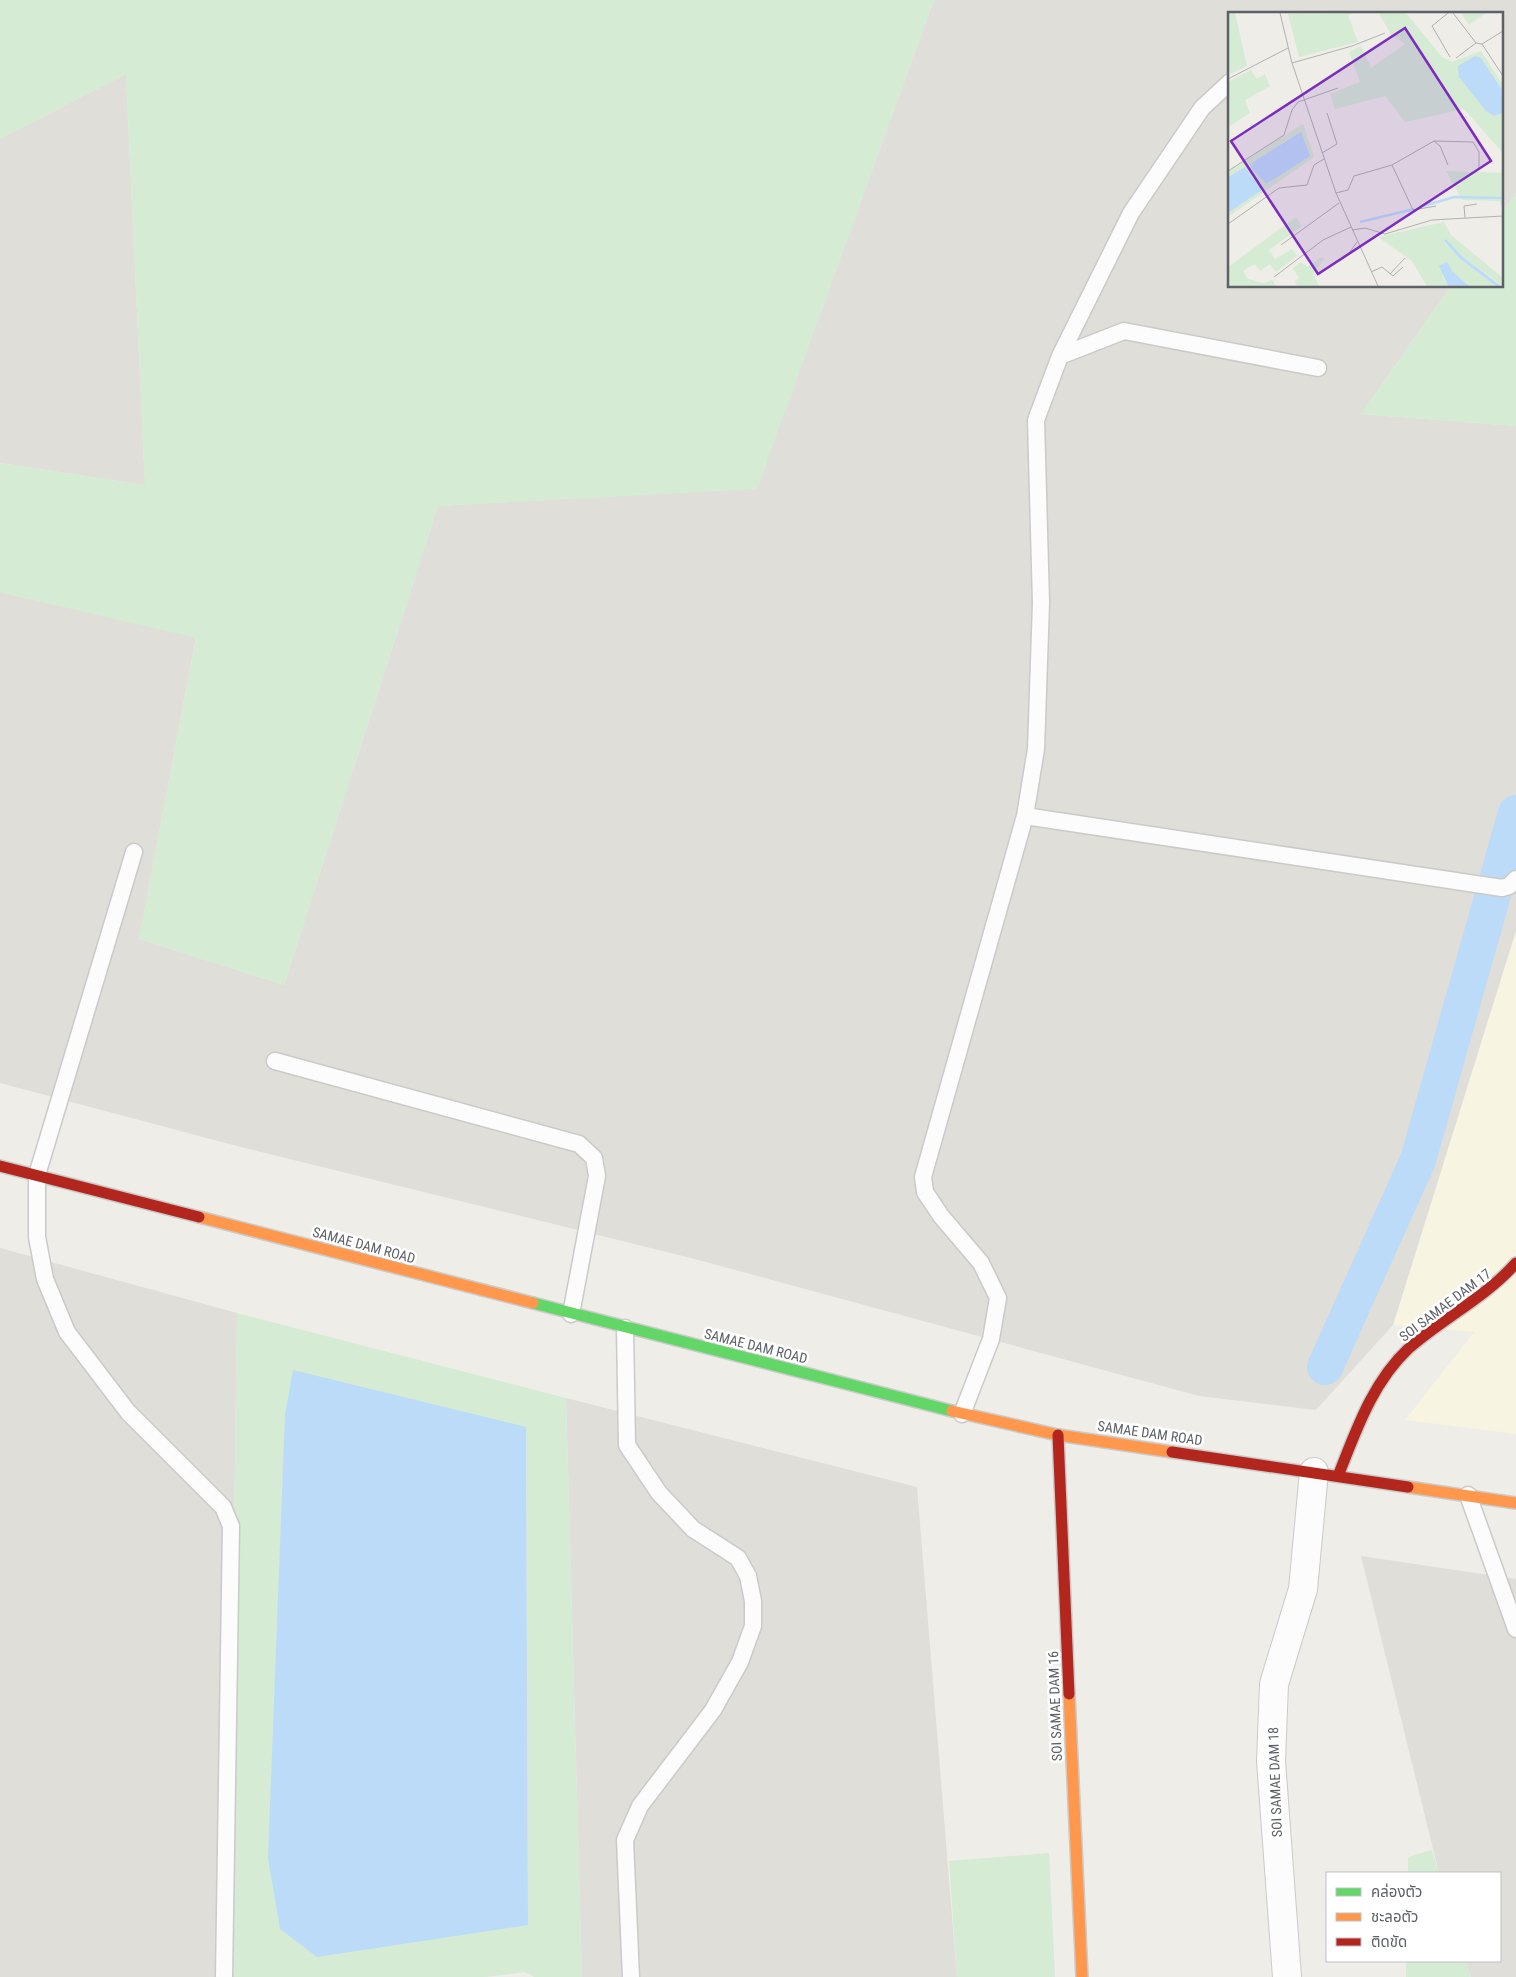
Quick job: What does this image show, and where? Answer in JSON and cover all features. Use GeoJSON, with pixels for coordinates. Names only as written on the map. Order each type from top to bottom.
{"type":"FeatureCollection","features":[{"type":"Feature","properties":{"kind":"street","name":"SAMAE DAM ROAD"},"geometry":{"type":"LineString","coordinates":[[0,1166],[962,1414],[1058,1435],[1516,1502]]}},
{"type":"Feature","properties":{"kind":"street","name":"SOI SAMAE DAM 17"},"geometry":{"type":"LineString","coordinates":[[1326,1474],[1395,1363],[1426,1335],[1479,1300],[1504,1279],[1516,1263]]}},
{"type":"Feature","properties":{"kind":"street","name":"SOI SAMAE DAM 16"},"geometry":{"type":"LineString","coordinates":[[1058,1435],[1082,1977]]}},
{"type":"Feature","properties":{"kind":"street","name":"SOI SAMAE DAM 18"},"geometry":{"type":"LineString","coordinates":[[1287,1977],[1271,1761],[1274,1684],[1303,1589],[1326,1474]]}},
{"type":"Feature","properties":{"kind":"lane"},"geometry":{"type":"LineString","coordinates":[[962,1414],[991,1339],[998,1298],[981,1263],[940,1216],[925,1192],[923,1177],[1025,816],[1036,749],[1040,613],[1036,420],[1060,356],[1130,213],[1202,108],[1228,84]]}},
{"type":"Feature","properties":{"kind":"lane"},"geometry":{"type":"LineString","coordinates":[[1060,356],[1124,331],[1318,368]]}},
{"type":"Feature","properties":{"kind":"lane"},"geometry":{"type":"LineString","coordinates":[[1025,816],[1502,888],[1509,886],[1516,879]]}},
{"type":"Feature","properties":{"kind":"lane"},"geometry":{"type":"LineString","coordinates":[[134,852],[37,1175],[37,1237],[45,1278],[67,1332],[128,1412],[223,1507],[231,1526],[224,1977]]}},
{"type":"Feature","properties":{"kind":"lane"},"geometry":{"type":"LineString","coordinates":[[276,1061],[579,1144],[594,1158],[596,1176],[571,1314]]}},
{"type":"Feature","properties":{"kind":"lane"},"geometry":{"type":"LineString","coordinates":[[625,1328],[627,1444],[659,1493],[693,1529],[738,1558],[748,1576],[753,1601],[753,1626],[740,1662],[717,1702],[640,1806],[625,1840],[631,1977]]}},
{"type":"Feature","properties":{"kind":"lane"},"geometry":{"type":"LineString","coordinates":[[1468,1495],[1516,1630]]}},
{"type":"Feature","properties":{"kind":"shaded area"},"geometry":{"type":"Polygon","coordinates":[[[934,0],[1516,0],[1516,193],[1504,209],[1504,12],[1228,12],[1228,288],[1450,288],[1361,414],[1516,426],[1516,931],[1393,1325],[1316,1410],[1199,1396],[691,1258],[233,1145],[0,1083],[0,592],[196,637],[139,939],[284,985],[438,506],[757,488],[934,0]]]}},
{"type":"Feature","properties":{"kind":"shaded area"},"geometry":{"type":"Polygon","coordinates":[[[126,74],[145,485],[0,463],[0,139],[126,74]]]}},
{"type":"Feature","properties":{"kind":"shaded area"},"geometry":{"type":"Polygon","coordinates":[[[1516,929],[1516,1434],[1405,1420],[1474,1332],[1393,1325],[1516,929]]]}},
{"type":"Feature","properties":{"kind":"shaded area"},"geometry":{"type":"Polygon","coordinates":[[[0,1248],[237,1313],[228,1977],[0,1977],[0,1248]]]}},
{"type":"Feature","properties":{"kind":"shaded area"},"geometry":{"type":"Polygon","coordinates":[[[566,1398],[917,1487],[957,1977],[582,1977],[566,1398]]]}},
{"type":"Feature","properties":{"kind":"shaded area"},"geometry":{"type":"Polygon","coordinates":[[[1361,1556],[1516,1579],[1516,1977],[1471,1977],[1466,1962],[1501,1962],[1501,1872],[1439,1872],[1361,1556]]]}},
{"type":"Feature","properties":{"kind":"green space"},"geometry":{"type":"Polygon","coordinates":[[[0,0],[934,0],[757,489],[438,506],[284,985],[139,939],[196,638],[0,592],[0,463],[145,485],[126,74],[0,139],[0,0]]]}},
{"type":"Feature","properties":{"kind":"green space"},"geometry":{"type":"Polygon","coordinates":[[[1516,193],[1516,426],[1361,414],[1450,288],[1504,288],[1504,209],[1516,193]]]}},
{"type":"Feature","properties":{"kind":"green space"},"geometry":{"type":"Polygon","coordinates":[[[237,1313],[566,1398],[582,1977],[534,1977],[525,1972],[486,1977],[228,1977],[237,1313]],[[293,1371],[528,1925],[526,1428],[293,1371]]]}},
{"type":"Feature","properties":{"kind":"green space"},"geometry":{"type":"Polygon","coordinates":[[[1432,1850],[1439,1872],[1408,1872],[1408,1857],[1432,1850]]]}},
{"type":"Feature","properties":{"kind":"green space"},"geometry":{"type":"Polygon","coordinates":[[[1049,1853],[1055,1977],[957,1977],[949,1861],[1049,1853]]]}},
{"type":"Feature","properties":{"kind":"green space"},"geometry":{"type":"Polygon","coordinates":[[[1406,1962],[1466,1962],[1471,1977],[1406,1977],[1406,1962]]]}},
{"type":"Feature","properties":{"kind":"water"},"geometry":{"type":"Polygon","coordinates":[[[293,1370],[526,1427],[528,1925],[317,1957],[280,1929],[268,1858],[285,1415],[293,1370]]]}},
{"type":"Feature","properties":{"kind":"waterway"},"geometry":{"type":"LineString","coordinates":[[1325,1367],[1418,1160],[1516,813]]}},
{"type":"Feature","properties":{"kind":"traffic: fast"},"geometry":{"type":"LineString","coordinates":[[533,1303],[952,1411]]}},
{"type":"Feature","properties":{"kind":"traffic: slow"},"geometry":{"type":"LineString","coordinates":[[199,1217],[533,1303]]}},
{"type":"Feature","properties":{"kind":"traffic: slow"},"geometry":{"type":"LineString","coordinates":[[952,1411],[1058,1435],[1172,1452]]}},
{"type":"Feature","properties":{"kind":"traffic: slow"},"geometry":{"type":"LineString","coordinates":[[1408,1487],[1516,1503]]}},
{"type":"Feature","properties":{"kind":"traffic: slow"},"geometry":{"type":"LineString","coordinates":[[1069,1694],[1082,1977]]}},
{"type":"Feature","properties":{"kind":"traffic: jam"},"geometry":{"type":"LineString","coordinates":[[0,1166],[199,1217]]}},
{"type":"Feature","properties":{"kind":"traffic: jam"},"geometry":{"type":"LineString","coordinates":[[1338,1476],[1366,1408],[1395,1362],[1421,1338],[1491,1287],[1516,1263]]}},
{"type":"Feature","properties":{"kind":"traffic: jam"},"geometry":{"type":"LineString","coordinates":[[1058,1435],[1069,1694]]}},
{"type":"Feature","properties":{"kind":"traffic: jam"},"geometry":{"type":"LineString","coordinates":[[1172,1452],[1408,1487]]}}]}
